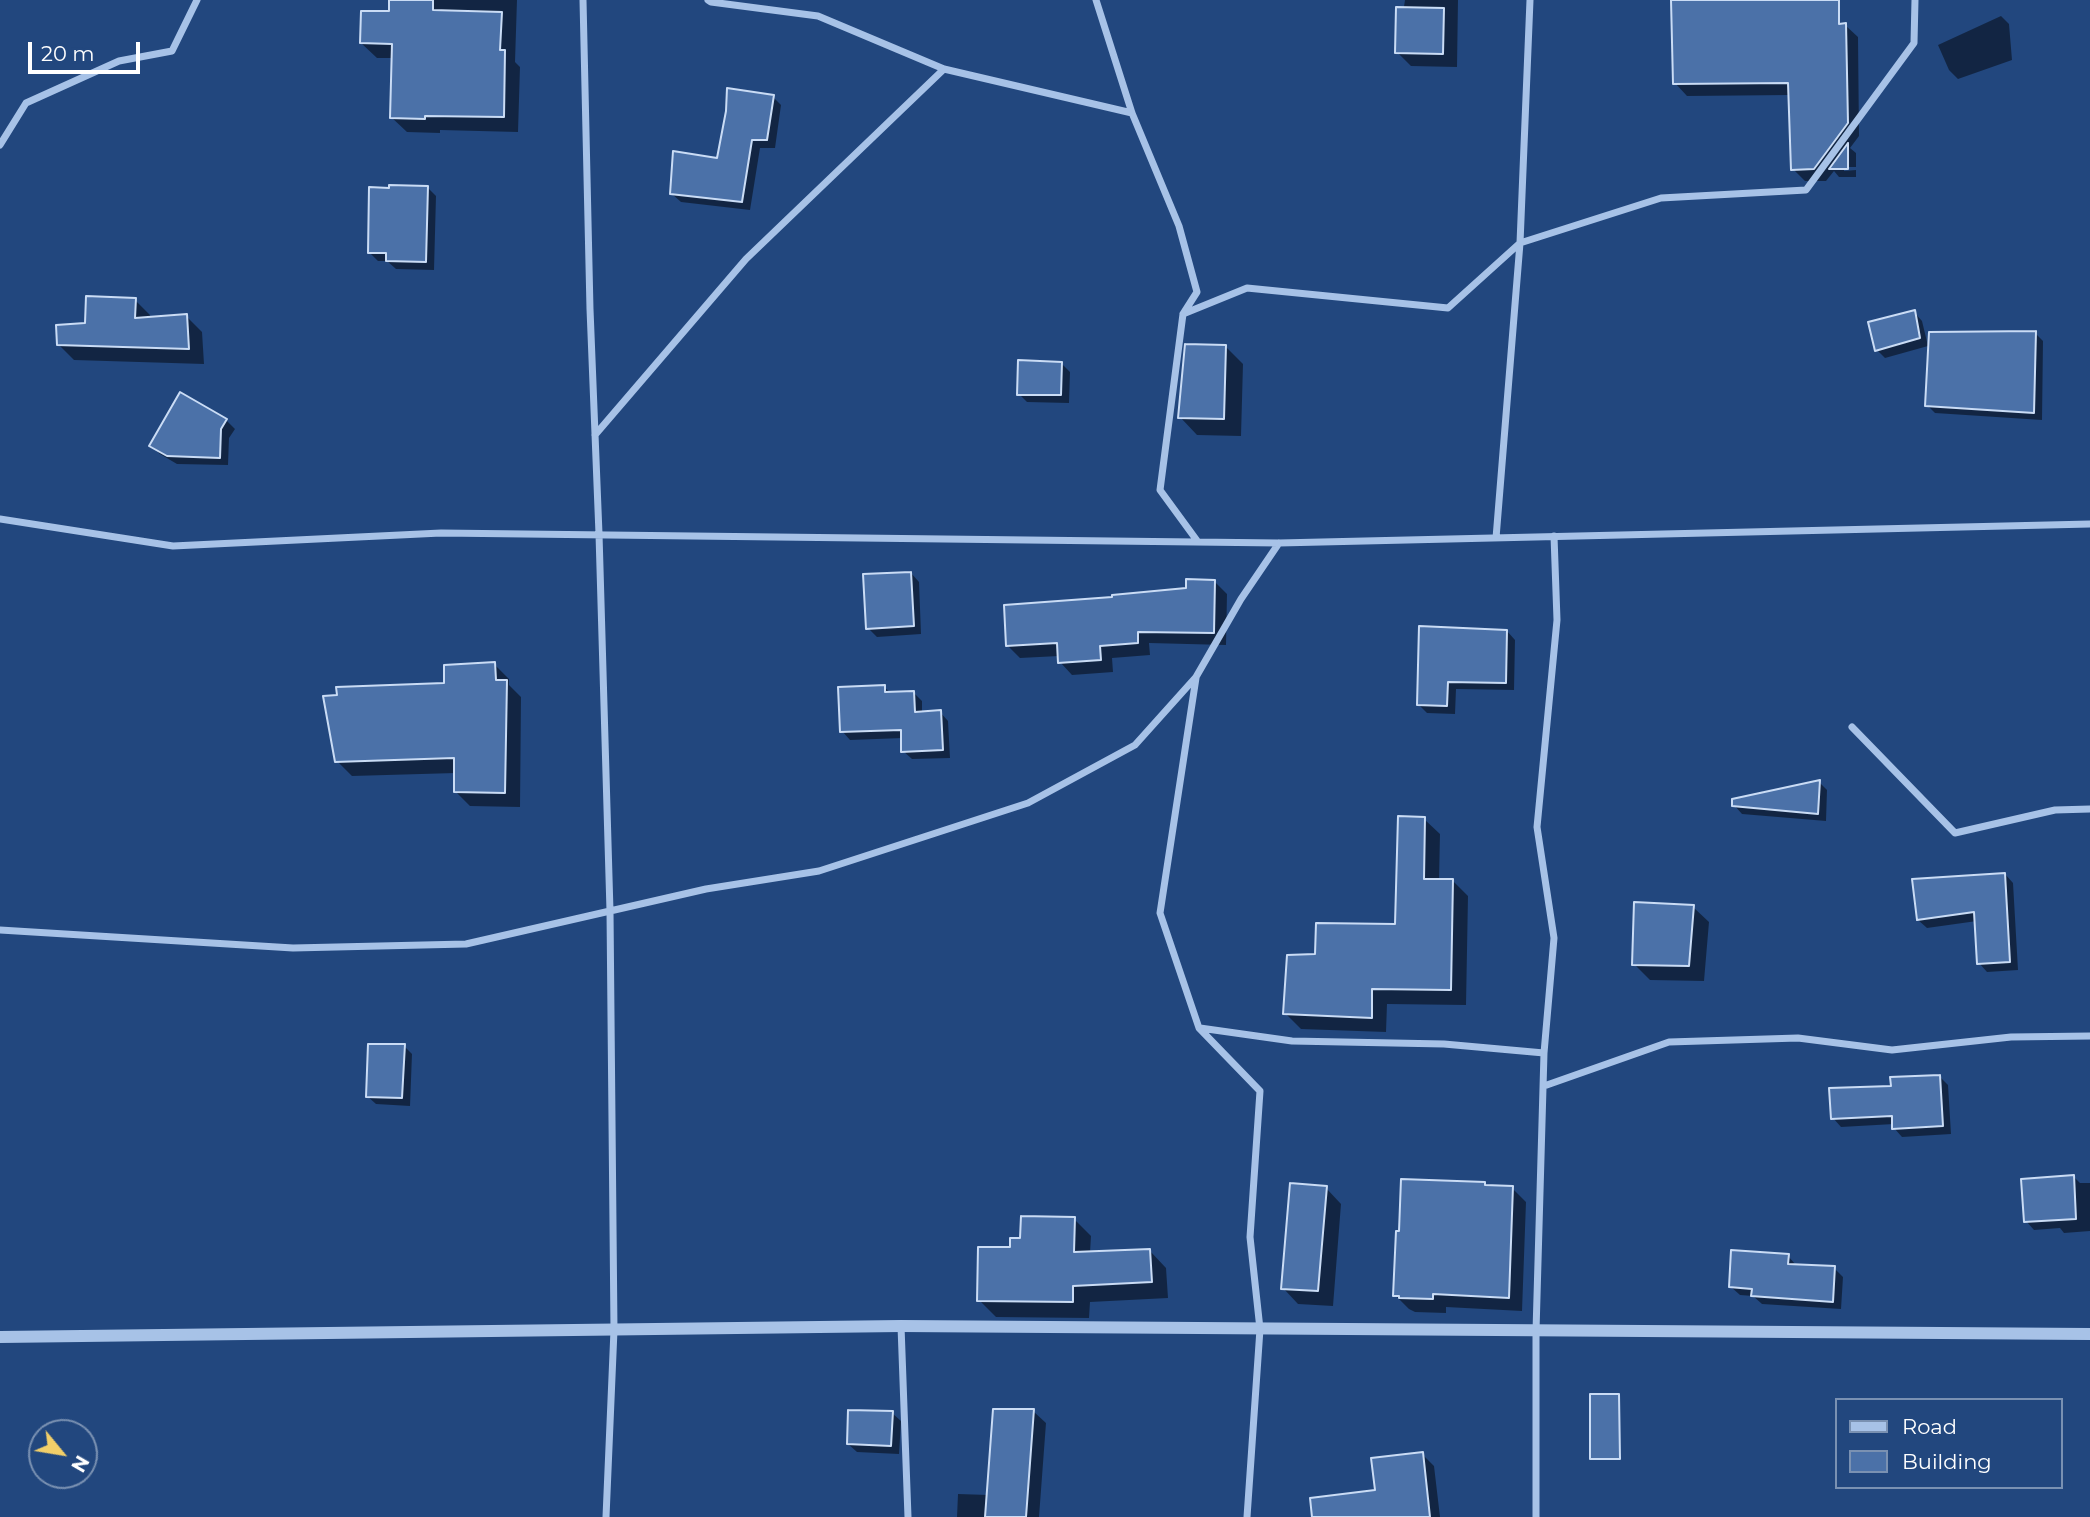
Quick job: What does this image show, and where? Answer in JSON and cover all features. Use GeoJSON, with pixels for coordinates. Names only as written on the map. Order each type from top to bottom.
{"type":"FeatureCollection","features":[{"type":"Feature","properties":{"kind":"street"},"geometry":{"type":"LineString","coordinates":[[0,145],[26,103],[119,61],[172,51],[197,0]]}},
{"type":"Feature","properties":{"kind":"street"},"geometry":{"type":"LineString","coordinates":[[583,0],[610,911],[614,1330],[606,1517]]}},
{"type":"Feature","properties":{"kind":"street"},"geometry":{"type":"LineString","coordinates":[[708,0],[818,16],[944,69],[1132,113]]}},
{"type":"Feature","properties":{"kind":"street"},"geometry":{"type":"LineString","coordinates":[[1096,0],[1132,113],[1178,226],[1196,292],[1183,314],[1160,491],[1198,542]]}},
{"type":"Feature","properties":{"kind":"street"},"geometry":{"type":"LineString","coordinates":[[1496,538],[1520,243],[1530,0]]}},
{"type":"Feature","properties":{"kind":"street"},"geometry":{"type":"LineString","coordinates":[[1183,314],[1247,288],[1448,308],[1520,243],[1661,198],[1806,190],[1914,43],[1915,0]]}},
{"type":"Feature","properties":{"kind":"street"},"geometry":{"type":"LineString","coordinates":[[595,435],[746,259],[944,69]]}},
{"type":"Feature","properties":{"kind":"street"},"geometry":{"type":"LineString","coordinates":[[0,519],[173,546],[441,533],[1279,543],[2090,524]]}},
{"type":"Feature","properties":{"kind":"street"},"geometry":{"type":"LineString","coordinates":[[1536,1517],[1536,1331],[1544,1053],[1554,938],[1537,827],[1557,620],[1554,536]]}},
{"type":"Feature","properties":{"kind":"street"},"geometry":{"type":"LineString","coordinates":[[0,930],[293,948],[466,944],[706,889],[819,871],[1028,803],[1135,746],[1196,677],[1241,599],[1279,543]]}},
{"type":"Feature","properties":{"kind":"street"},"geometry":{"type":"LineString","coordinates":[[1196,677],[1160,914],[1199,1028],[1260,1091],[1250,1237],[1260,1329],[1247,1517]]}},
{"type":"Feature","properties":{"kind":"street"},"geometry":{"type":"LineString","coordinates":[[1852,727],[1955,833],[2055,810],[2090,809]]}},
{"type":"Feature","properties":{"kind":"street"},"geometry":{"type":"LineString","coordinates":[[1199,1028],[1292,1041],[1444,1044],[1544,1053]]}},
{"type":"Feature","properties":{"kind":"street"},"geometry":{"type":"LineString","coordinates":[[1544,1086],[1669,1042],[1798,1038],[1892,1050],[2011,1037],[2090,1035]]}},
{"type":"Feature","properties":{"kind":"street"},"geometry":{"type":"LineString","coordinates":[[901,1326],[908,1517]]}},
{"type":"Feature","properties":{"kind":"street"},"geometry":{"type":"LineString","coordinates":[[0,1337],[901,1326],[2090,1334]]}},
{"type":"Feature","properties":{"kind":"building"},"geometry":{"type":"Polygon","coordinates":[[[389,0],[433,0],[433,10],[502,12],[500,50],[505,50],[504,117],[390,118],[392,44],[360,43],[361,11],[389,11],[389,0]]]}},
{"type":"Feature","properties":{"kind":"building"},"geometry":{"type":"Polygon","coordinates":[[[1671,0],[1839,0],[1839,24],[1846,23],[1848,123],[1814,169],[1791,170],[1788,83],[1673,84],[1671,0]]]}},
{"type":"Feature","properties":{"kind":"building"},"geometry":{"type":"Polygon","coordinates":[[[1396,7],[1444,8],[1443,54],[1395,53],[1396,7]]]}},
{"type":"Feature","properties":{"kind":"building"},"geometry":{"type":"Polygon","coordinates":[[[727,88],[774,95],[767,140],[752,140],[742,202],[670,194],[673,151],[717,158],[726,111],[727,88]]]}},
{"type":"Feature","properties":{"kind":"building"},"geometry":{"type":"Polygon","coordinates":[[[1848,143],[1848,169],[1829,169],[1848,143]]]}},
{"type":"Feature","properties":{"kind":"building"},"geometry":{"type":"Polygon","coordinates":[[[389,185],[428,186],[426,262],[386,261],[386,253],[368,253],[369,187],[389,188],[389,185]]]}},
{"type":"Feature","properties":{"kind":"building"},"geometry":{"type":"Polygon","coordinates":[[[86,296],[136,298],[135,318],[187,314],[189,349],[57,345],[56,325],[85,323],[86,296]]]}},
{"type":"Feature","properties":{"kind":"building"},"geometry":{"type":"Polygon","coordinates":[[[1915,310],[1920,338],[1875,351],[1868,322],[1915,310]]]}},
{"type":"Feature","properties":{"kind":"building"},"geometry":{"type":"Polygon","coordinates":[[[2036,331],[2034,413],[1925,406],[1929,332],[2036,331]]]}},
{"type":"Feature","properties":{"kind":"building"},"geometry":{"type":"Polygon","coordinates":[[[1185,344],[1226,345],[1224,419],[1178,418],[1185,344]]]}},
{"type":"Feature","properties":{"kind":"building"},"geometry":{"type":"Polygon","coordinates":[[[1018,360],[1062,362],[1061,395],[1017,395],[1018,360]]]}},
{"type":"Feature","properties":{"kind":"building"},"geometry":{"type":"Polygon","coordinates":[[[180,392],[227,419],[221,429],[220,458],[167,456],[149,446],[180,392]]]}},
{"type":"Feature","properties":{"kind":"building"},"geometry":{"type":"Polygon","coordinates":[[[911,572],[914,626],[866,629],[863,574],[911,572]]]}},
{"type":"Feature","properties":{"kind":"building"},"geometry":{"type":"Polygon","coordinates":[[[1186,579],[1215,580],[1214,633],[1138,632],[1138,643],[1100,646],[1101,660],[1058,663],[1057,643],[1006,646],[1004,605],[1186,588],[1186,579]]]}},
{"type":"Feature","properties":{"kind":"building"},"geometry":{"type":"Polygon","coordinates":[[[1419,626],[1507,630],[1506,683],[1448,682],[1447,706],[1417,705],[1419,626]]]}},
{"type":"Feature","properties":{"kind":"building"},"geometry":{"type":"Polygon","coordinates":[[[495,662],[496,680],[507,680],[505,793],[454,792],[454,758],[335,762],[323,696],[337,695],[336,687],[444,683],[444,665],[495,662]]]}},
{"type":"Feature","properties":{"kind":"building"},"geometry":{"type":"Polygon","coordinates":[[[885,685],[885,692],[914,691],[915,712],[941,710],[943,750],[901,752],[901,730],[840,732],[838,687],[885,685]]]}},
{"type":"Feature","properties":{"kind":"building"},"geometry":{"type":"Polygon","coordinates":[[[1820,780],[1818,814],[1732,806],[1732,799],[1820,780]]]}},
{"type":"Feature","properties":{"kind":"building"},"geometry":{"type":"Polygon","coordinates":[[[1398,816],[1425,817],[1424,879],[1453,879],[1451,990],[1372,989],[1372,1018],[1283,1014],[1287,955],[1315,954],[1316,923],[1395,924],[1398,816]]]}},
{"type":"Feature","properties":{"kind":"building"},"geometry":{"type":"Polygon","coordinates":[[[2005,873],[2010,962],[1977,964],[1974,912],[1917,920],[1912,879],[2005,873]]]}},
{"type":"Feature","properties":{"kind":"building"},"geometry":{"type":"Polygon","coordinates":[[[1634,902],[1694,905],[1689,966],[1632,965],[1634,902]]]}},
{"type":"Feature","properties":{"kind":"building"},"geometry":{"type":"Polygon","coordinates":[[[368,1044],[405,1044],[402,1098],[366,1097],[368,1044]]]}},
{"type":"Feature","properties":{"kind":"building"},"geometry":{"type":"Polygon","coordinates":[[[1940,1075],[1943,1126],[1892,1129],[1892,1116],[1831,1119],[1829,1088],[1891,1086],[1890,1077],[1940,1075]]]}},
{"type":"Feature","properties":{"kind":"building"},"geometry":{"type":"Polygon","coordinates":[[[2074,1175],[2076,1219],[2024,1222],[2021,1179],[2074,1175]]]}},
{"type":"Feature","properties":{"kind":"building"},"geometry":{"type":"Polygon","coordinates":[[[1401,1179],[1485,1182],[1485,1185],[1513,1186],[1509,1298],[1433,1294],[1433,1299],[1393,1296],[1401,1179]]]}},
{"type":"Feature","properties":{"kind":"building"},"geometry":{"type":"Polygon","coordinates":[[[1290,1183],[1327,1186],[1318,1291],[1281,1289],[1290,1183]]]}},
{"type":"Feature","properties":{"kind":"building"},"geometry":{"type":"Polygon","coordinates":[[[1021,1216],[1075,1217],[1074,1252],[1150,1249],[1152,1282],[1073,1286],[1073,1302],[977,1301],[978,1247],[1010,1247],[1010,1238],[1020,1238],[1021,1216]]]}},
{"type":"Feature","properties":{"kind":"building"},"geometry":{"type":"Polygon","coordinates":[[[1731,1250],[1789,1254],[1788,1264],[1835,1266],[1833,1302],[1751,1296],[1752,1289],[1729,1287],[1731,1250]]]}},
{"type":"Feature","properties":{"kind":"building"},"geometry":{"type":"Polygon","coordinates":[[[1590,1394],[1619,1394],[1620,1459],[1590,1459],[1590,1394]]]}},
{"type":"Feature","properties":{"kind":"building"},"geometry":{"type":"Polygon","coordinates":[[[993,1409],[1034,1409],[1026,1517],[985,1517],[993,1409]]]}},
{"type":"Feature","properties":{"kind":"building"},"geometry":{"type":"Polygon","coordinates":[[[848,1410],[893,1411],[891,1446],[847,1444],[848,1410]]]}},
{"type":"Feature","properties":{"kind":"building"},"geometry":{"type":"Polygon","coordinates":[[[1423,1452],[1430,1517],[1312,1517],[1310,1498],[1375,1490],[1371,1458],[1423,1452]]]}}]}
